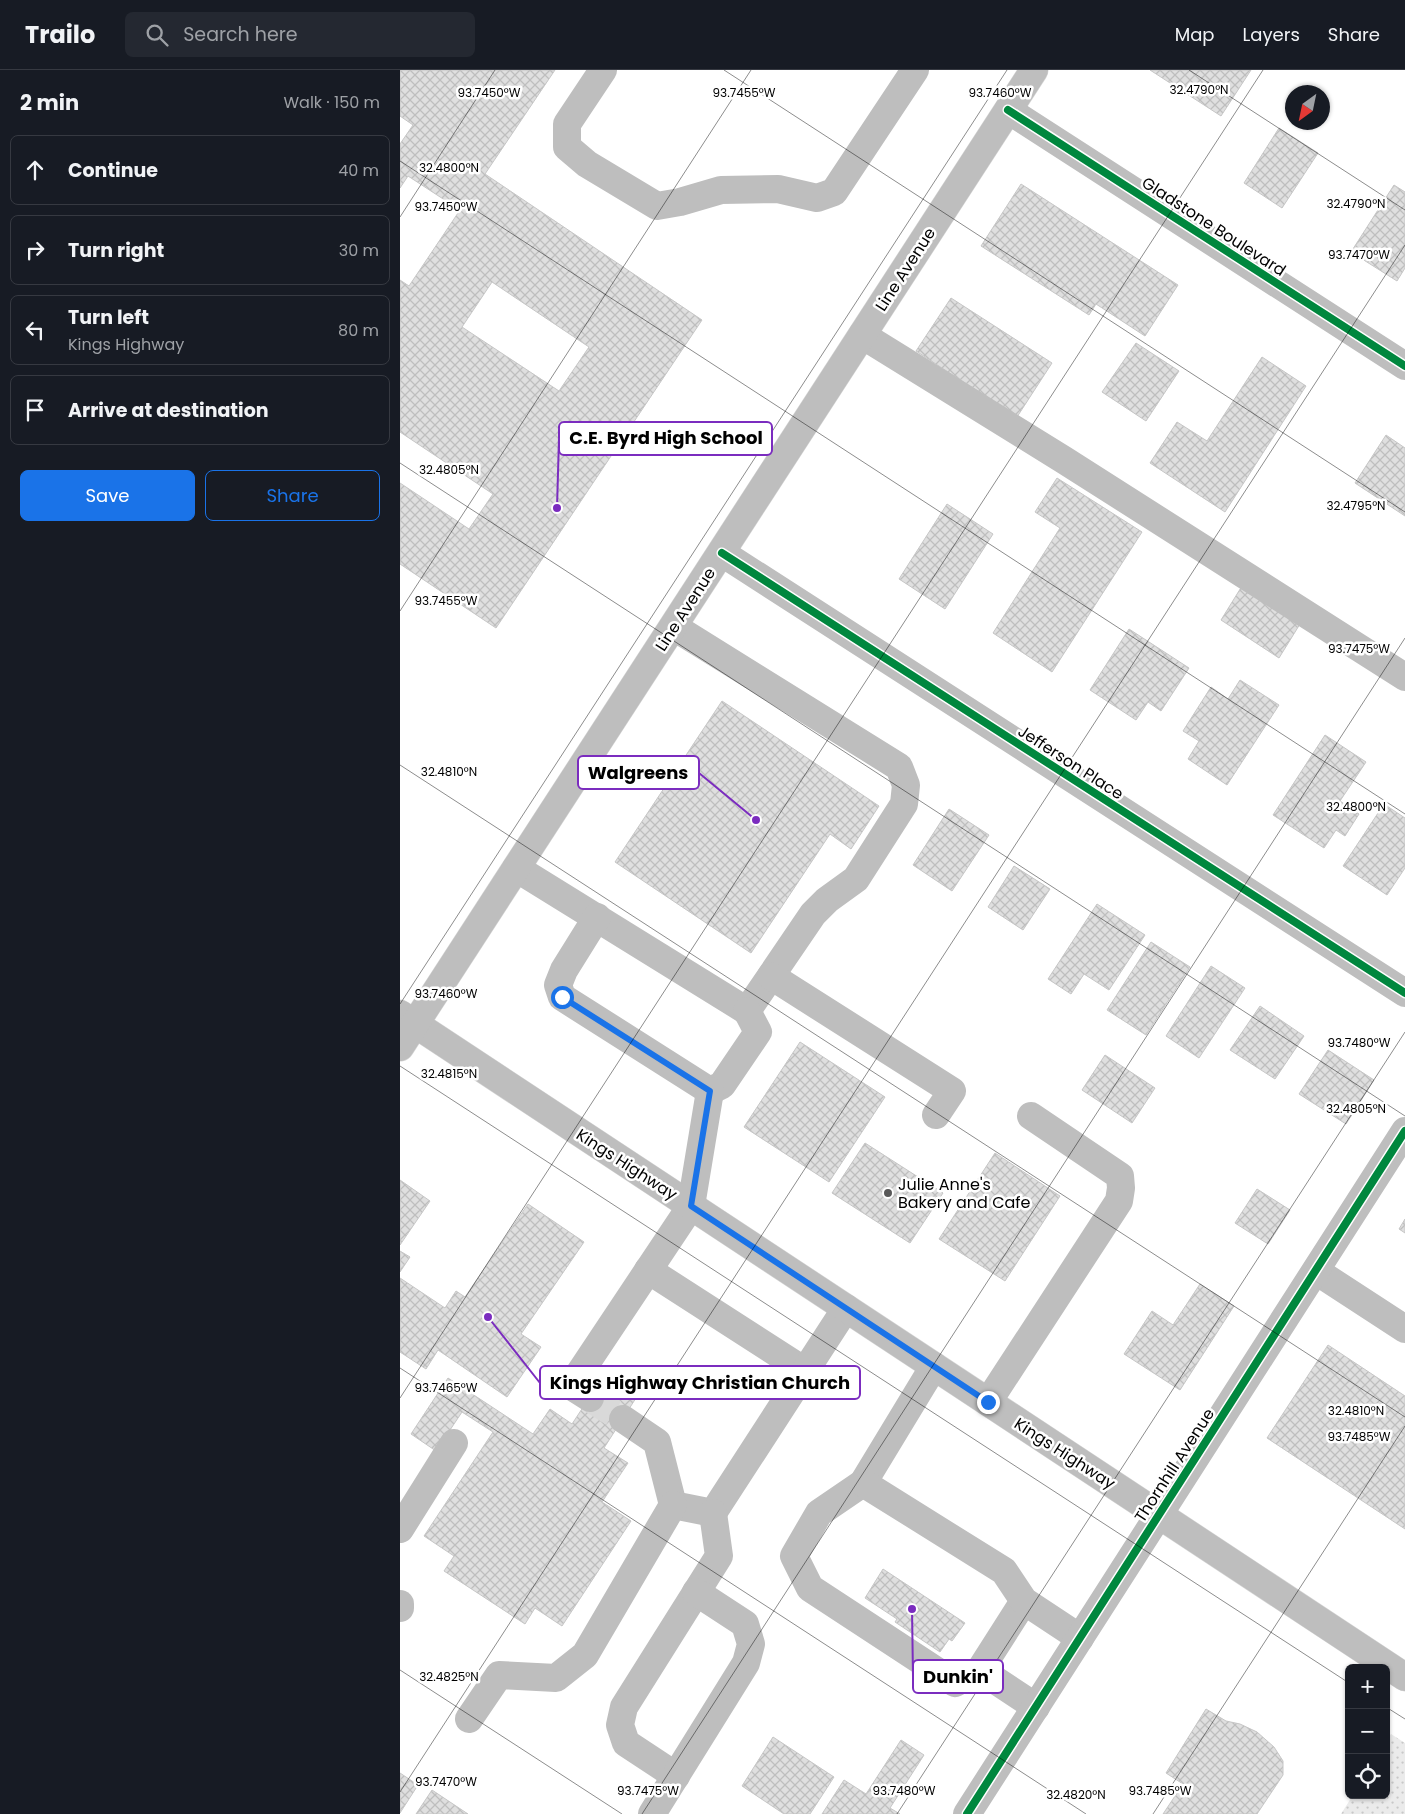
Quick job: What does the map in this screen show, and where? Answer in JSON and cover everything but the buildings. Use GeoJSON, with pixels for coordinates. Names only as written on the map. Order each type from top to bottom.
{"type":"FeatureCollection","features":[{"type":"Feature","properties":{"kind":"main road"},"geometry":{"type":"LineString","coordinates":[[603,70],[567,124],[567,147],[587,164],[657,206],[680,202],[721,190],[778,189],[817,198],[834,192],[916,70]]}},
{"type":"Feature","properties":{"kind":"main road","name":"Line Avenue"},"geometry":{"type":"LineString","coordinates":[[400,1047],[407,1019],[516,868],[1034,70]]}},
{"type":"Feature","properties":{"kind":"main road","name":"Gladstone Boulevard"},"geometry":{"type":"LineString","coordinates":[[1008,110],[1405,366]]}},
{"type":"Feature","properties":{"kind":"main road"},"geometry":{"type":"LineString","coordinates":[[862,335],[1073,466],[1405,677]]}},
{"type":"Feature","properties":{"kind":"main road","name":"Jefferson Place"},"geometry":{"type":"LineString","coordinates":[[722,553],[1405,994]]}},
{"type":"Feature","properties":{"kind":"main road"},"geometry":{"type":"LineString","coordinates":[[674,626],[898,767],[906,786],[904,804],[856,879],[827,900],[814,914],[747,1011]]}},
{"type":"Feature","properties":{"kind":"main road"},"geometry":{"type":"LineString","coordinates":[[516,868],[747,1011],[758,1032],[722,1085],[710,1091]]}},
{"type":"Feature","properties":{"kind":"main road"},"geometry":{"type":"LineString","coordinates":[[597,917],[564,970],[558,985],[562,997],[710,1091]]}},
{"type":"Feature","properties":{"kind":"main road"},"geometry":{"type":"LineString","coordinates":[[771,976],[952,1091],[936,1115]]}},
{"type":"Feature","properties":{"kind":"main road","name":"Kings Highway"},"geometry":{"type":"LineString","coordinates":[[407,1019],[1405,1677]]}},
{"type":"Feature","properties":{"kind":"main road"},"geometry":{"type":"LineString","coordinates":[[590,1398],[571,1386],[691,1206],[710,1091]]}},
{"type":"Feature","properties":{"kind":"main road"},"geometry":{"type":"LineString","coordinates":[[988,1402],[1119,1201],[1121,1188],[1120,1176],[1031,1116]]}},
{"type":"Feature","properties":{"kind":"main road","name":"Thornhill Avenue"},"geometry":{"type":"LineString","coordinates":[[967,1814],[1405,1131]]}},
{"type":"Feature","properties":{"kind":"main road"},"geometry":{"type":"LineString","coordinates":[[648,1270],[804,1371]]}},
{"type":"Feature","properties":{"kind":"main road"},"geometry":{"type":"LineString","coordinates":[[1316,1271],[1405,1329]]}},
{"type":"Feature","properties":{"kind":"main road"},"geometry":{"type":"LineString","coordinates":[[676,1776],[626,1743],[620,1725],[624,1707],[719,1556],[713,1513],[846,1308]]}},
{"type":"Feature","properties":{"kind":"main road"},"geometry":{"type":"LineString","coordinates":[[934,1366],[863,1483],[819,1513],[794,1556],[810,1588],[955,1683],[980,1670],[1024,1601]]}},
{"type":"Feature","properties":{"kind":"main road"},"geometry":{"type":"LineString","coordinates":[[469,1719],[499,1675],[556,1678],[584,1655],[673,1505],[657,1442],[623,1419]]}},
{"type":"Feature","properties":{"kind":"main road"},"geometry":{"type":"LineString","coordinates":[[400,1529],[454,1443]]}},
{"type":"Feature","properties":{"kind":"main road"},"geometry":{"type":"LineString","coordinates":[[863,1483],[1004,1571],[1024,1601],[1080,1638]]}},
{"type":"Feature","properties":{"kind":"main road"},"geometry":{"type":"LineString","coordinates":[[673,1505],[713,1513]]}},
{"type":"Feature","properties":{"kind":"main road"},"geometry":{"type":"LineString","coordinates":[[652,1814],[746,1663],[751,1644],[745,1624],[696,1592]]}},
{"type":"Feature","properties":{"kind":"main road"},"geometry":{"type":"LineString","coordinates":[[980,1670],[1036,1706]]}},
{"type":"Feature","properties":{"kind":"shaded area"},"geometry":{"type":"Polygon","coordinates":[[[1391,1734],[1405,1743],[1405,1814],[1341,1814],[1350,1799],[1390,1799],[1391,1734]]]}},
{"type":"Feature","properties":{"kind":"tunnel"},"geometry":{"type":"LineString","coordinates":[[590,1398],[623,1419]]}},
{"type":"Feature","properties":{"kind":"cycle path"},"geometry":{"type":"LineString","coordinates":[[1008,110],[1405,366]]}},
{"type":"Feature","properties":{"kind":"cycle path"},"geometry":{"type":"LineString","coordinates":[[722,553],[1405,993]]}},
{"type":"Feature","properties":{"kind":"cycle path"},"geometry":{"type":"LineString","coordinates":[[967,1814],[1405,1131]]}},
{"type":"Feature","properties":{"kind":"place","name":"C.E. Byrd High School"},"geometry":{"type":"Point","coordinates":[557,508]}},
{"type":"Feature","properties":{"kind":"place","name":"Walgreens"},"geometry":{"type":"Point","coordinates":[756,820]}},
{"type":"Feature","properties":{"kind":"place","name":"Julie Anne's Bakery and Cafe"},"geometry":{"type":"Point","coordinates":[888,1193]}},
{"type":"Feature","properties":{"kind":"place","name":"Kings Highway Christian Church"},"geometry":{"type":"Point","coordinates":[488,1317]}},
{"type":"Feature","properties":{"kind":"place","name":"Dunkin'"},"geometry":{"type":"Point","coordinates":[912,1609]}},
{"type":"Feature","properties":{"kind":"route"},"geometry":{"type":"LineString","coordinates":[[562,997],[710,1091],[691,1206],[988,1402]]}}]}
